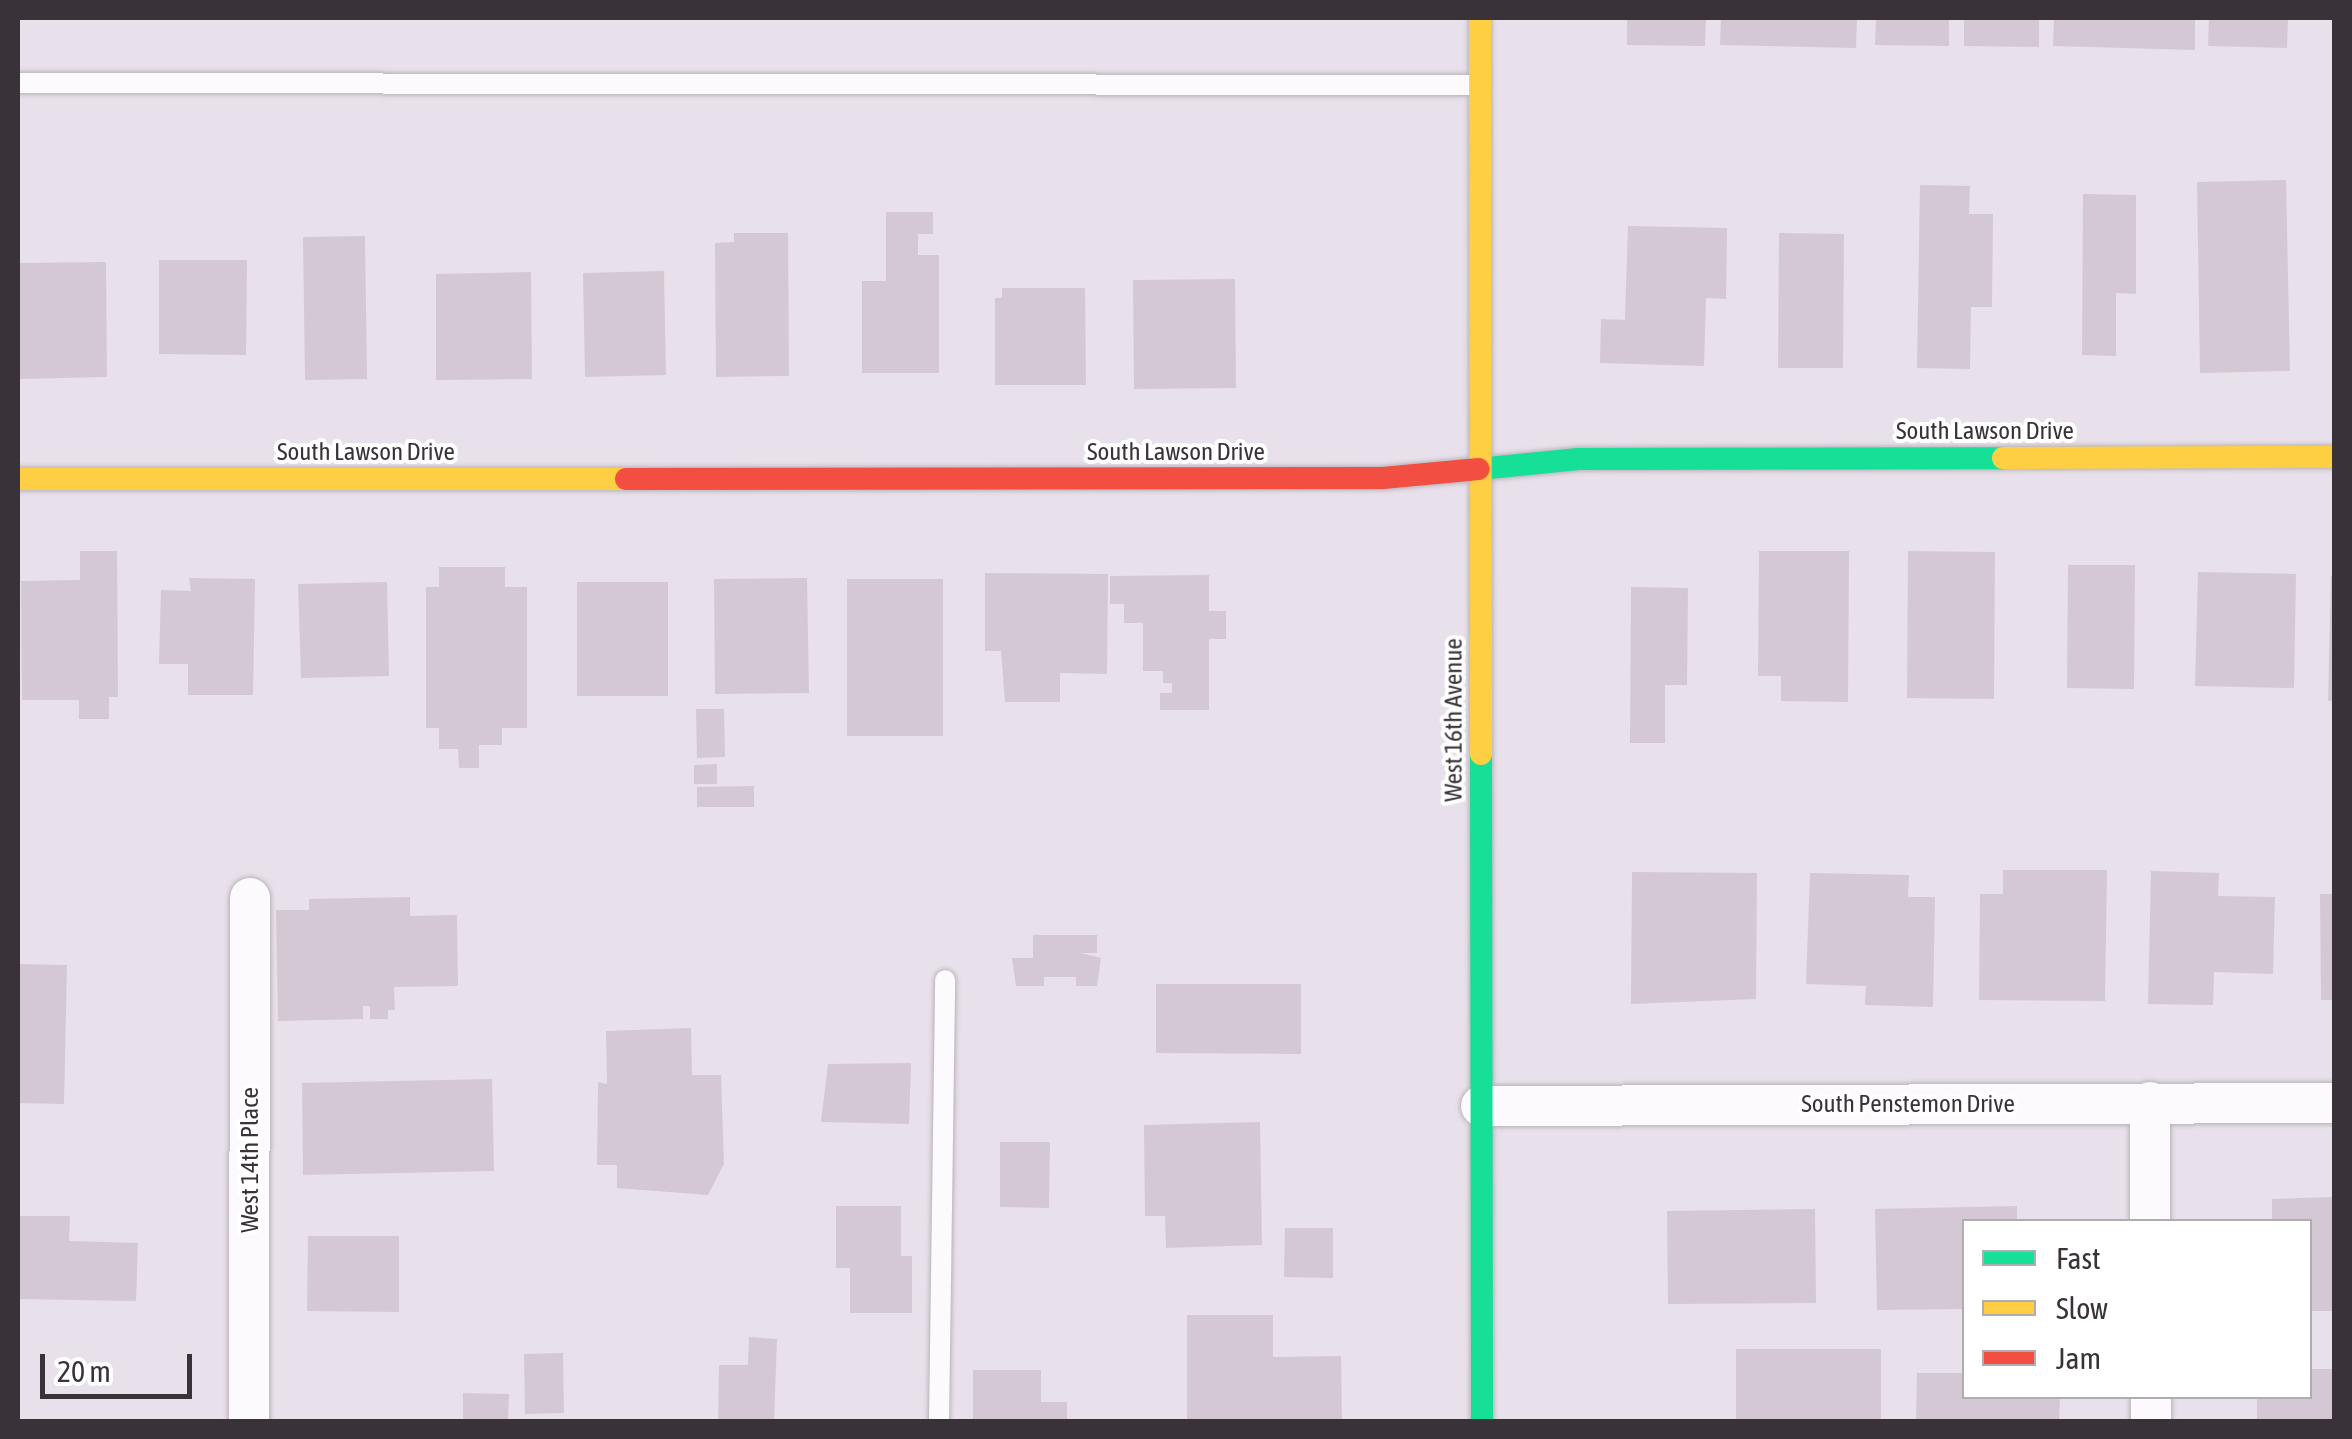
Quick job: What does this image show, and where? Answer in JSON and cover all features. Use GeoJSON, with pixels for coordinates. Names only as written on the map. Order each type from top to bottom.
{"type":"FeatureCollection","features":[{"type":"Feature","properties":{"kind":"street","name":"West 16th Avenue"},"geometry":{"type":"LineString","coordinates":[[1480,18],[1482,1422]]}},
{"type":"Feature","properties":{"kind":"street","name":"South Lawson Drive"},"geometry":{"type":"LineString","coordinates":[[18,480],[1383,478],[1579,459],[2334,457]]}},
{"type":"Feature","properties":{"kind":"street","name":"West 14th Place"},"geometry":{"type":"LineString","coordinates":[[249,1422],[250,898]]}},
{"type":"Feature","properties":{"kind":"street"},"geometry":{"type":"LineString","coordinates":[[2150,1102],[2150,1219]]}},
{"type":"Feature","properties":{"kind":"street","name":"South Penstemon Drive"},"geometry":{"type":"LineString","coordinates":[[1481,1106],[2334,1104]]}},
{"type":"Feature","properties":{"kind":"lane"},"geometry":{"type":"LineString","coordinates":[[18,83],[1480,85]]}},
{"type":"Feature","properties":{"kind":"lane"},"geometry":{"type":"LineString","coordinates":[[939,1422],[945,980]]}},
{"type":"Feature","properties":{"kind":"building"},"geometry":{"type":"Polygon","coordinates":[[[1627,18],[1706,18],[1705,46],[1627,45],[1627,18]]]}},
{"type":"Feature","properties":{"kind":"building"},"geometry":{"type":"Polygon","coordinates":[[[1721,18],[1857,18],[1856,48],[1720,45],[1721,18]]]}},
{"type":"Feature","properties":{"kind":"building"},"geometry":{"type":"Polygon","coordinates":[[[1876,18],[1949,18],[1949,46],[1875,45],[1876,18]]]}},
{"type":"Feature","properties":{"kind":"building"},"geometry":{"type":"Polygon","coordinates":[[[1964,18],[2039,18],[2039,47],[1964,46],[1964,18]]]}},
{"type":"Feature","properties":{"kind":"building"},"geometry":{"type":"Polygon","coordinates":[[[2054,18],[2195,18],[2195,50],[2053,46],[2054,18]]]}},
{"type":"Feature","properties":{"kind":"building"},"geometry":{"type":"Polygon","coordinates":[[[2209,18],[2288,18],[2287,48],[2208,46],[2209,18]]]}},
{"type":"Feature","properties":{"kind":"building"},"geometry":{"type":"Polygon","coordinates":[[[2286,180],[2290,371],[2200,373],[2197,182],[2286,180]]]}},
{"type":"Feature","properties":{"kind":"building"},"geometry":{"type":"Polygon","coordinates":[[[1920,185],[1970,186],[1969,214],[1993,214],[1992,307],[1971,307],[1970,369],[1917,368],[1920,185]]]}},
{"type":"Feature","properties":{"kind":"building"},"geometry":{"type":"Polygon","coordinates":[[[2083,194],[2136,195],[2136,294],[2116,293],[2116,356],[2082,355],[2083,194]]]}},
{"type":"Feature","properties":{"kind":"building"},"geometry":{"type":"Polygon","coordinates":[[[886,212],[933,212],[933,234],[918,234],[918,255],[939,255],[939,373],[862,373],[862,281],[886,281],[886,212]]]}},
{"type":"Feature","properties":{"kind":"building"},"geometry":{"type":"Polygon","coordinates":[[[1628,226],[1727,228],[1726,299],[1706,298],[1704,366],[1600,363],[1601,319],[1625,320],[1628,226]]]}},
{"type":"Feature","properties":{"kind":"building"},"geometry":{"type":"Polygon","coordinates":[[[734,233],[788,233],[789,376],[716,377],[715,243],[734,242],[734,233]]]}},
{"type":"Feature","properties":{"kind":"building"},"geometry":{"type":"Polygon","coordinates":[[[1779,233],[1844,234],[1843,368],[1778,368],[1779,233]]]}},
{"type":"Feature","properties":{"kind":"building"},"geometry":{"type":"Polygon","coordinates":[[[365,236],[367,379],[305,380],[303,237],[365,236]]]}},
{"type":"Feature","properties":{"kind":"building"},"geometry":{"type":"Polygon","coordinates":[[[159,260],[247,260],[246,355],[159,354],[159,260]]]}},
{"type":"Feature","properties":{"kind":"building"},"geometry":{"type":"Polygon","coordinates":[[[106,262],[107,377],[20,379],[19,263],[106,262]]]}},
{"type":"Feature","properties":{"kind":"building"},"geometry":{"type":"Polygon","coordinates":[[[664,271],[666,375],[585,377],[583,273],[664,271]]]}},
{"type":"Feature","properties":{"kind":"building"},"geometry":{"type":"Polygon","coordinates":[[[531,272],[532,379],[436,380],[436,274],[531,272]]]}},
{"type":"Feature","properties":{"kind":"building"},"geometry":{"type":"Polygon","coordinates":[[[1235,279],[1236,388],[1134,389],[1133,280],[1235,279]]]}},
{"type":"Feature","properties":{"kind":"building"},"geometry":{"type":"Polygon","coordinates":[[[1002,288],[1085,288],[1086,385],[995,385],[995,298],[1002,298],[1002,288]]]}},
{"type":"Feature","properties":{"kind":"building"},"geometry":{"type":"Polygon","coordinates":[[[80,551],[117,551],[118,697],[109,697],[109,719],[79,719],[79,700],[22,700],[21,581],[80,580],[80,551]]]}},
{"type":"Feature","properties":{"kind":"building"},"geometry":{"type":"Polygon","coordinates":[[[1759,551],[1849,551],[1848,702],[1781,701],[1781,676],[1758,676],[1759,551]]]}},
{"type":"Feature","properties":{"kind":"building"},"geometry":{"type":"Polygon","coordinates":[[[1908,551],[1995,552],[1994,699],[1907,698],[1908,551]]]}},
{"type":"Feature","properties":{"kind":"building"},"geometry":{"type":"Polygon","coordinates":[[[2068,565],[2135,565],[2134,689],[2067,688],[2068,565]]]}},
{"type":"Feature","properties":{"kind":"building"},"geometry":{"type":"Polygon","coordinates":[[[439,567],[505,567],[505,587],[527,587],[527,728],[502,728],[502,745],[479,745],[479,768],[459,768],[458,749],[439,749],[439,728],[426,728],[426,587],[439,587],[439,567]]]}},
{"type":"Feature","properties":{"kind":"building"},"geometry":{"type":"Polygon","coordinates":[[[2198,572],[2296,574],[2294,688],[2195,686],[2198,572]]]}},
{"type":"Feature","properties":{"kind":"building"},"geometry":{"type":"Polygon","coordinates":[[[985,573],[1108,574],[1107,674],[1060,673],[1060,702],[1005,702],[1001,651],[985,651],[985,573]]]}},
{"type":"Feature","properties":{"kind":"building"},"geometry":{"type":"Polygon","coordinates":[[[1209,575],[1209,611],[1226,611],[1226,639],[1209,639],[1209,710],[1160,710],[1160,693],[1172,693],[1172,683],[1163,683],[1163,671],[1143,671],[1143,623],[1124,623],[1124,604],[1110,604],[1110,576],[1209,575]]]}},
{"type":"Feature","properties":{"kind":"building"},"geometry":{"type":"Polygon","coordinates":[[[2331,576],[2334,701],[2328,701],[2331,576]]]}},
{"type":"Feature","properties":{"kind":"building"},"geometry":{"type":"Polygon","coordinates":[[[189,578],[255,579],[253,695],[188,695],[188,664],[159,664],[161,590],[191,591],[189,578]]]}},
{"type":"Feature","properties":{"kind":"building"},"geometry":{"type":"Polygon","coordinates":[[[807,578],[809,693],[715,694],[714,579],[807,578]]]}},
{"type":"Feature","properties":{"kind":"building"},"geometry":{"type":"Polygon","coordinates":[[[847,579],[943,579],[943,736],[847,736],[847,579]]]}},
{"type":"Feature","properties":{"kind":"building"},"geometry":{"type":"Polygon","coordinates":[[[387,582],[389,676],[301,678],[298,584],[387,582]]]}},
{"type":"Feature","properties":{"kind":"building"},"geometry":{"type":"Polygon","coordinates":[[[577,582],[668,582],[668,696],[577,696],[577,582]]]}},
{"type":"Feature","properties":{"kind":"building"},"geometry":{"type":"Polygon","coordinates":[[[1631,587],[1688,588],[1687,685],[1665,685],[1665,743],[1630,743],[1631,587]]]}},
{"type":"Feature","properties":{"kind":"building"},"geometry":{"type":"Polygon","coordinates":[[[696,709],[724,709],[725,757],[697,758],[696,709]]]}},
{"type":"Feature","properties":{"kind":"building"},"geometry":{"type":"Polygon","coordinates":[[[717,764],[717,784],[694,784],[694,765],[717,764]]]}},
{"type":"Feature","properties":{"kind":"building"},"geometry":{"type":"Polygon","coordinates":[[[754,786],[754,807],[697,807],[697,787],[754,786]]]}},
{"type":"Feature","properties":{"kind":"building"},"geometry":{"type":"Polygon","coordinates":[[[2003,870],[2107,870],[2105,1001],[1979,1000],[1980,894],[2003,894],[2003,870]]]}},
{"type":"Feature","properties":{"kind":"building"},"geometry":{"type":"Polygon","coordinates":[[[2151,871],[2219,873],[2218,896],[2275,897],[2273,974],[2214,972],[2213,1005],[2148,1004],[2151,871]]]}},
{"type":"Feature","properties":{"kind":"building"},"geometry":{"type":"Polygon","coordinates":[[[1632,872],[1757,873],[1756,999],[1631,1004],[1632,872]]]}},
{"type":"Feature","properties":{"kind":"building"},"geometry":{"type":"Polygon","coordinates":[[[1810,873],[1909,875],[1908,897],[1935,897],[1933,1007],[1865,1005],[1866,986],[1806,984],[1810,873]]]}},
{"type":"Feature","properties":{"kind":"building"},"geometry":{"type":"Polygon","coordinates":[[[2320,894],[2334,894],[2334,1000],[2321,1000],[2320,894]]]}},
{"type":"Feature","properties":{"kind":"building"},"geometry":{"type":"Polygon","coordinates":[[[410,897],[410,916],[457,915],[458,986],[394,987],[395,1010],[388,1010],[388,1019],[370,1019],[370,1006],[363,1006],[363,1019],[278,1021],[276,910],[309,910],[309,899],[410,897]]]}},
{"type":"Feature","properties":{"kind":"building"},"geometry":{"type":"Polygon","coordinates":[[[1033,935],[1097,935],[1097,953],[1081,953],[1101,958],[1097,986],[1076,986],[1076,977],[1044,977],[1044,986],[1016,986],[1012,958],[1033,958],[1033,935]]]}},
{"type":"Feature","properties":{"kind":"building"},"geometry":{"type":"Polygon","coordinates":[[[18,964],[67,965],[64,1104],[18,1103],[18,964]]]}},
{"type":"Feature","properties":{"kind":"building"},"geometry":{"type":"Polygon","coordinates":[[[1156,984],[1301,984],[1301,1054],[1156,1053],[1156,984]]]}},
{"type":"Feature","properties":{"kind":"building"},"geometry":{"type":"Polygon","coordinates":[[[691,1028],[692,1075],[721,1075],[724,1164],[708,1195],[617,1188],[617,1165],[597,1165],[598,1082],[607,1084],[606,1031],[691,1028]]]}},
{"type":"Feature","properties":{"kind":"building"},"geometry":{"type":"Polygon","coordinates":[[[911,1063],[909,1124],[821,1122],[828,1064],[911,1063]]]}},
{"type":"Feature","properties":{"kind":"building"},"geometry":{"type":"Polygon","coordinates":[[[492,1079],[494,1171],[303,1175],[302,1083],[492,1079]]]}},
{"type":"Feature","properties":{"kind":"building"},"geometry":{"type":"Polygon","coordinates":[[[1260,1122],[1262,1245],[1166,1248],[1165,1216],[1145,1216],[1144,1125],[1260,1122]]]}},
{"type":"Feature","properties":{"kind":"building"},"geometry":{"type":"Polygon","coordinates":[[[1000,1142],[1050,1142],[1049,1208],[1000,1207],[1000,1142]]]}},
{"type":"Feature","properties":{"kind":"building"},"geometry":{"type":"Polygon","coordinates":[[[2334,1197],[2334,1311],[2312,1311],[2312,1219],[2272,1219],[2272,1199],[2334,1197]]]}},
{"type":"Feature","properties":{"kind":"building"},"geometry":{"type":"Polygon","coordinates":[[[836,1206],[901,1206],[901,1256],[912,1256],[912,1313],[850,1313],[850,1268],[836,1268],[836,1206]]]}},
{"type":"Feature","properties":{"kind":"building"},"geometry":{"type":"Polygon","coordinates":[[[2017,1206],[2017,1219],[1962,1219],[1962,1309],[1877,1310],[1875,1209],[2017,1206]]]}},
{"type":"Feature","properties":{"kind":"building"},"geometry":{"type":"Polygon","coordinates":[[[1815,1209],[1816,1303],[1668,1304],[1667,1211],[1815,1209]]]}},
{"type":"Feature","properties":{"kind":"building"},"geometry":{"type":"Polygon","coordinates":[[[18,1216],[70,1216],[69,1241],[138,1243],[136,1301],[18,1299],[18,1216]]]}},
{"type":"Feature","properties":{"kind":"building"},"geometry":{"type":"Polygon","coordinates":[[[1285,1228],[1333,1228],[1333,1278],[1284,1277],[1285,1228]]]}},
{"type":"Feature","properties":{"kind":"building"},"geometry":{"type":"Polygon","coordinates":[[[308,1236],[399,1236],[399,1312],[307,1311],[308,1236]]]}},
{"type":"Feature","properties":{"kind":"building"},"geometry":{"type":"Polygon","coordinates":[[[1187,1315],[1273,1315],[1273,1357],[1341,1356],[1342,1421],[1187,1422],[1187,1315]]]}},
{"type":"Feature","properties":{"kind":"building"},"geometry":{"type":"Polygon","coordinates":[[[749,1337],[777,1339],[774,1422],[718,1422],[719,1365],[748,1365],[749,1337]]]}},
{"type":"Feature","properties":{"kind":"building"},"geometry":{"type":"Polygon","coordinates":[[[1736,1349],[1881,1349],[1881,1422],[1736,1422],[1736,1349]]]}},
{"type":"Feature","properties":{"kind":"building"},"geometry":{"type":"Polygon","coordinates":[[[563,1353],[564,1413],[525,1414],[524,1354],[563,1353]]]}},
{"type":"Feature","properties":{"kind":"building"},"geometry":{"type":"Polygon","coordinates":[[[2312,1369],[2334,1369],[2334,1422],[2257,1422],[2257,1399],[2312,1399],[2312,1369]]]}},
{"type":"Feature","properties":{"kind":"building"},"geometry":{"type":"Polygon","coordinates":[[[973,1370],[1041,1370],[1041,1402],[1067,1402],[1067,1422],[973,1422],[973,1370]]]}},
{"type":"Feature","properties":{"kind":"building"},"geometry":{"type":"Polygon","coordinates":[[[1917,1373],[1962,1373],[1962,1399],[2060,1399],[2059,1422],[1916,1422],[1917,1373]]]}},
{"type":"Feature","properties":{"kind":"building"},"geometry":{"type":"Polygon","coordinates":[[[463,1393],[509,1394],[508,1422],[463,1422],[463,1393]]]}},
{"type":"Feature","properties":{"kind":"traffic: fast"},"geometry":{"type":"LineString","coordinates":[[1479,469],[1579,459],[2003,458]]}},
{"type":"Feature","properties":{"kind":"traffic: fast"},"geometry":{"type":"LineString","coordinates":[[1481,754],[1482,1422]]}},
{"type":"Feature","properties":{"kind":"traffic: slow"},"geometry":{"type":"LineString","coordinates":[[1480,18],[1481,754]]}},
{"type":"Feature","properties":{"kind":"traffic: slow"},"geometry":{"type":"LineString","coordinates":[[2003,458],[2334,457]]}},
{"type":"Feature","properties":{"kind":"traffic: slow"},"geometry":{"type":"LineString","coordinates":[[18,479],[626,479]]}},
{"type":"Feature","properties":{"kind":"traffic: jam"},"geometry":{"type":"LineString","coordinates":[[626,479],[1383,478],[1479,469]]}}]}
